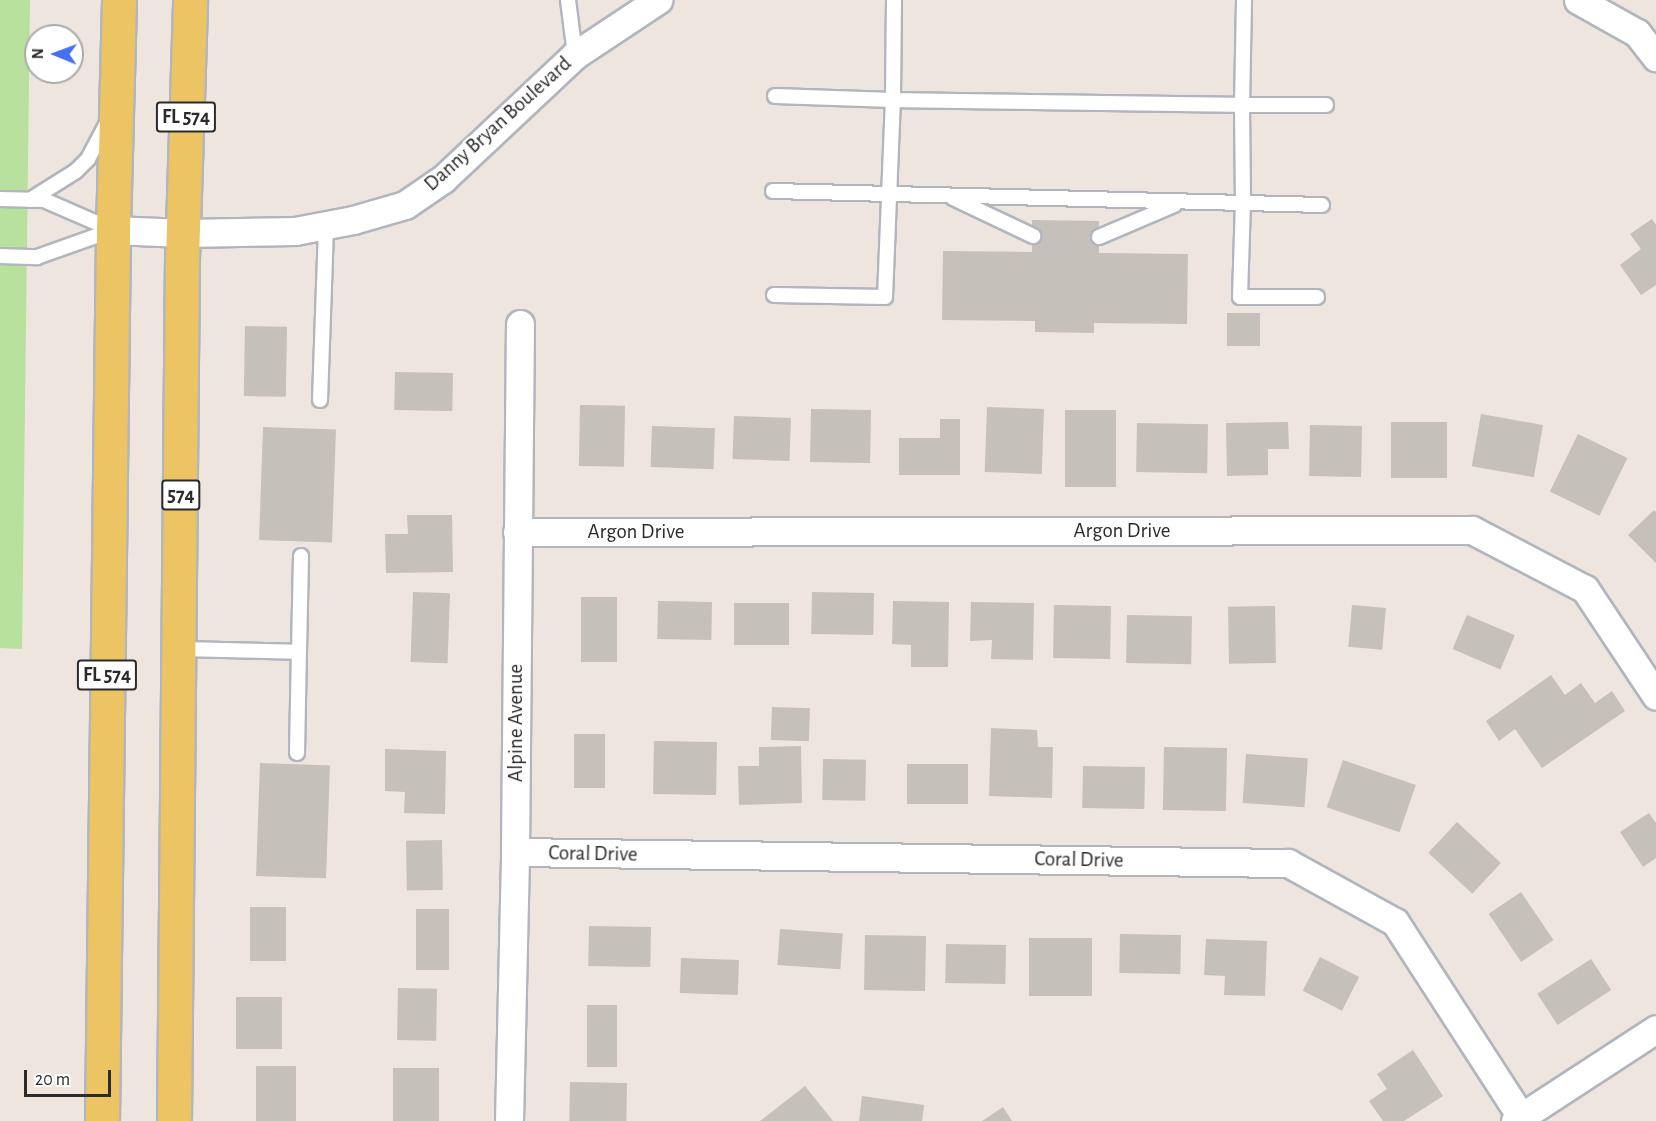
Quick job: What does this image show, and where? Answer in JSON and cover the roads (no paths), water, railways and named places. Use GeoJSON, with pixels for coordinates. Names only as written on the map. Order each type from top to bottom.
{"type":"FeatureCollection","features":[{"type":"Feature","properties":{"kind":"main road","name":"FL 574"},"geometry":{"type":"LineString","coordinates":[[104,1118],[113,230],[119,0]]}},
{"type":"Feature","properties":{"kind":"main road","name":"FL 574"},"geometry":{"type":"LineString","coordinates":[[182,246],[190,0]]}},
{"type":"Feature","properties":{"kind":"main road","name":"574"},"geometry":{"type":"LineString","coordinates":[[174,1121],[182,246]]}},
{"type":"Feature","properties":{"kind":"street","name":"Danny Bryan Boulevard"},"geometry":{"type":"LineString","coordinates":[[113,230],[182,246],[295,231],[405,205],[443,179],[575,55],[658,0]]}},
{"type":"Feature","properties":{"kind":"street"},"geometry":{"type":"LineString","coordinates":[[1578,0],[1637,33],[1656,57]]}},
{"type":"Feature","properties":{"kind":"street","name":"Alpine Avenue"},"geometry":{"type":"LineString","coordinates":[[509,1121],[515,852],[520,324]]}},
{"type":"Feature","properties":{"kind":"street","name":"Argon Drive"},"geometry":{"type":"LineString","coordinates":[[517,532],[1472,530],[1585,589],[1656,696]]}},
{"type":"Feature","properties":{"kind":"street","name":"Coral Drive"},"geometry":{"type":"LineString","coordinates":[[515,852],[1288,863],[1395,922],[1518,1119]]}},
{"type":"Feature","properties":{"kind":"street"},"geometry":{"type":"LineString","coordinates":[[1518,1119],[1656,1029]]}},
{"type":"Feature","properties":{"kind":"lane"},"geometry":{"type":"LineString","coordinates":[[568,0],[575,55]]}},
{"type":"Feature","properties":{"kind":"lane"},"geometry":{"type":"LineString","coordinates":[[774,295],[885,297],[893,100],[894,0]]}},
{"type":"Feature","properties":{"kind":"lane"},"geometry":{"type":"LineString","coordinates":[[1244,0],[1240,297],[1317,297]]}},
{"type":"Feature","properties":{"kind":"lane"},"geometry":{"type":"LineString","coordinates":[[775,96],[893,100],[1326,105]]}},
{"type":"Feature","properties":{"kind":"lane"},"geometry":{"type":"LineString","coordinates":[[30,200],[76,171],[88,159],[116,105]]}},
{"type":"Feature","properties":{"kind":"lane"},"geometry":{"type":"LineString","coordinates":[[773,191],[1322,205]]}},
{"type":"Feature","properties":{"kind":"lane"},"geometry":{"type":"LineString","coordinates":[[949,196],[1033,236]]}},
{"type":"Feature","properties":{"kind":"lane"},"geometry":{"type":"LineString","coordinates":[[0,199],[44,200],[113,230]]}},
{"type":"Feature","properties":{"kind":"lane"},"geometry":{"type":"LineString","coordinates":[[1099,237],[1178,203]]}},
{"type":"Feature","properties":{"kind":"lane"},"geometry":{"type":"LineString","coordinates":[[320,400],[326,225]]}},
{"type":"Feature","properties":{"kind":"lane"},"geometry":{"type":"LineString","coordinates":[[0,256],[37,257],[113,230]]}},
{"type":"Feature","properties":{"kind":"lane"},"geometry":{"type":"LineString","coordinates":[[297,753],[302,556]]}},
{"type":"Feature","properties":{"kind":"lane"},"geometry":{"type":"LineString","coordinates":[[179,650],[299,652]]}}]}
